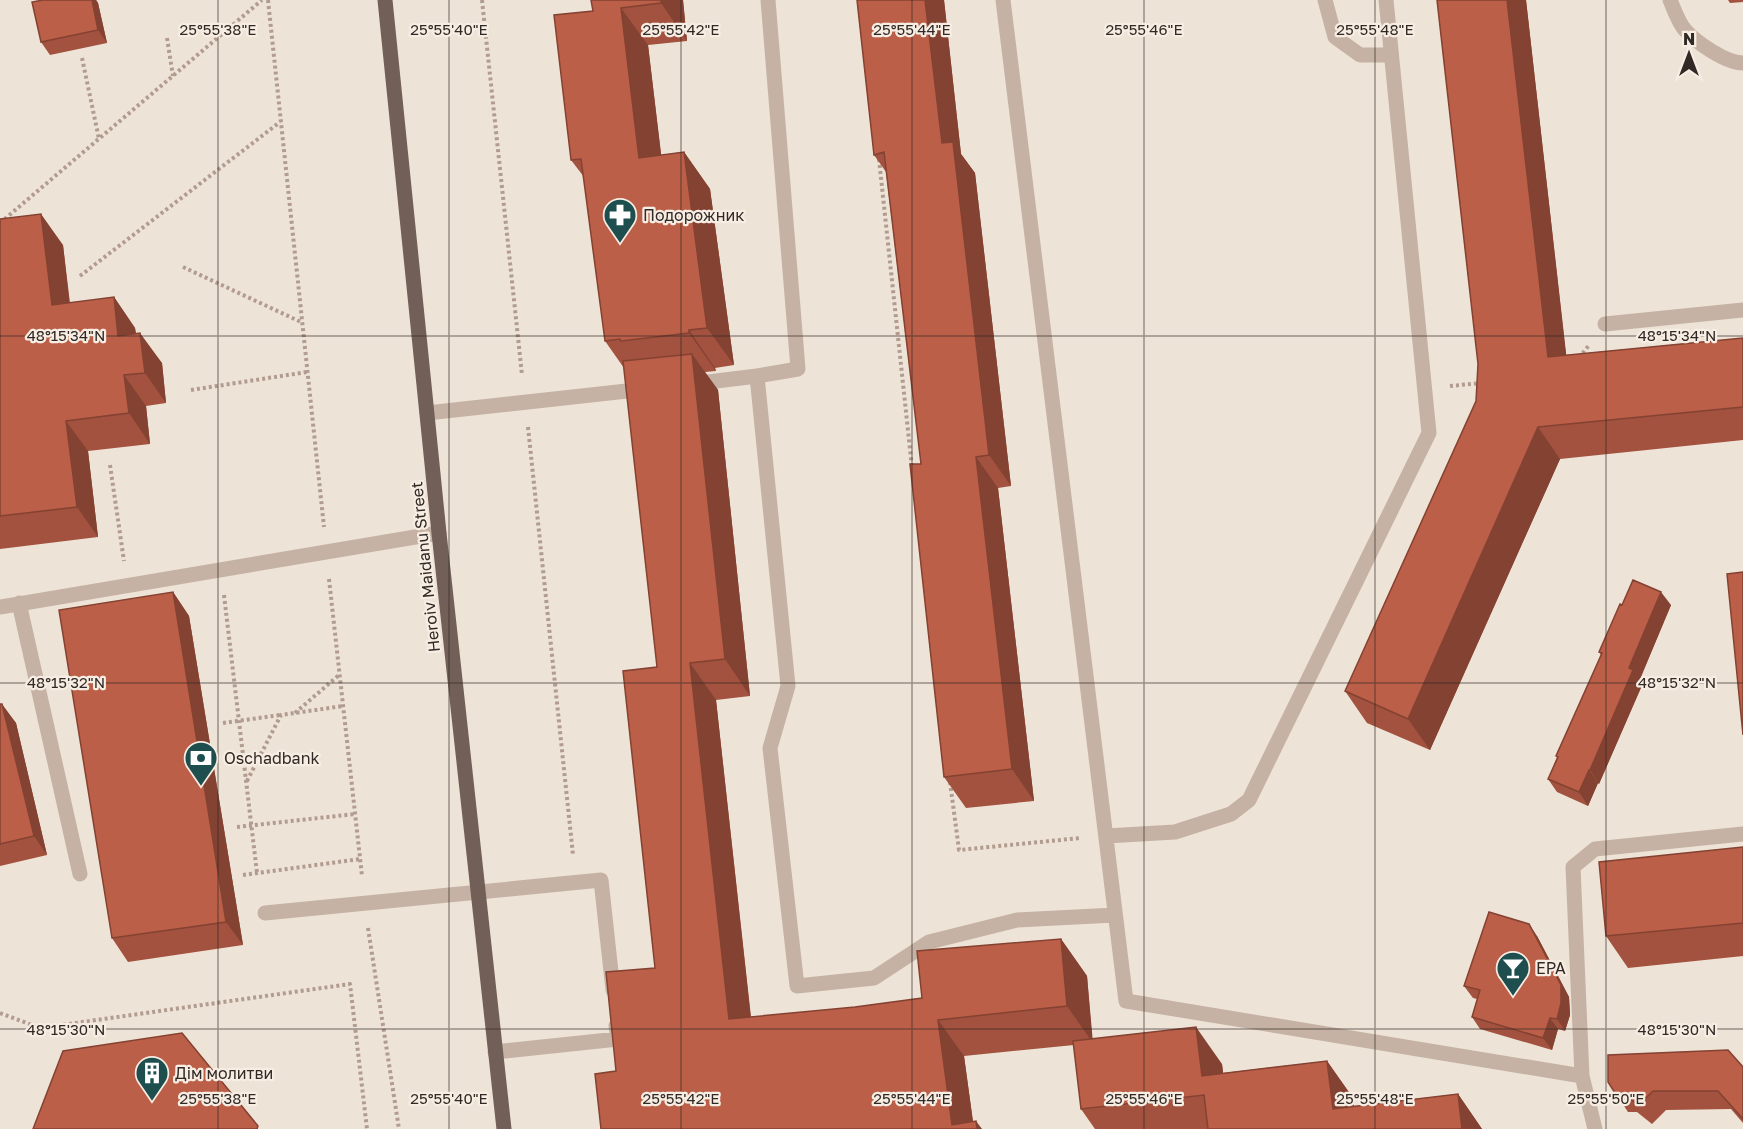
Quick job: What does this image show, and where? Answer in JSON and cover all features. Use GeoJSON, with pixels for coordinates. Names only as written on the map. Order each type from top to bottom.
{"type":"FeatureCollection","features":[{"type":"Feature","properties":{"kind":"main road","name":"Heroiv Maidanu Street"},"geometry":{"type":"LineString","coordinates":[[385,0],[439,533],[504,1129]]}},
{"type":"Feature","properties":{"kind":"lane"},"geometry":{"type":"LineString","coordinates":[[427,413],[757,376],[798,369],[768,0]]}},
{"type":"Feature","properties":{"kind":"lane"},"geometry":{"type":"LineString","coordinates":[[1003,0],[1126,1001],[1582,1076]]}},
{"type":"Feature","properties":{"kind":"lane"},"geometry":{"type":"LineString","coordinates":[[1325,0],[1335,36],[1360,55],[1391,55]]}},
{"type":"Feature","properties":{"kind":"lane"},"geometry":{"type":"LineString","coordinates":[[1106,836],[1175,832],[1230,814],[1249,800],[1429,433],[1386,0]]}},
{"type":"Feature","properties":{"kind":"lane"},"geometry":{"type":"LineString","coordinates":[[1670,0],[1684,29],[1708,49],[1737,63],[1743,63]]}},
{"type":"Feature","properties":{"kind":"lane"},"geometry":{"type":"LineString","coordinates":[[1605,324],[1743,310]]}},
{"type":"Feature","properties":{"kind":"lane"},"geometry":{"type":"LineString","coordinates":[[757,376],[788,686],[770,748],[797,986],[874,978],[928,942],[1017,920],[1115,915]]}},
{"type":"Feature","properties":{"kind":"lane"},"geometry":{"type":"LineString","coordinates":[[0,607],[439,533]]}},
{"type":"Feature","properties":{"kind":"lane"},"geometry":{"type":"LineString","coordinates":[[19,603],[80,874]]}},
{"type":"Feature","properties":{"kind":"lane"},"geometry":{"type":"LineString","coordinates":[[1595,1129],[1582,1076],[1573,867],[1595,849],[1743,834]]}},
{"type":"Feature","properties":{"kind":"lane"},"geometry":{"type":"LineString","coordinates":[[266,914],[601,880],[618,1039],[495,1052]]}},
{"type":"Feature","properties":{"kind":"path"},"geometry":{"type":"LineString","coordinates":[[0,223],[262,0]]}},
{"type":"Feature","properties":{"kind":"path"},"geometry":{"type":"LineString","coordinates":[[482,0],[576,884]]}},
{"type":"Feature","properties":{"kind":"path"},"geometry":{"type":"LineString","coordinates":[[167,38],[173,76]]}},
{"type":"Feature","properties":{"kind":"path"},"geometry":{"type":"LineString","coordinates":[[82,58],[99,139]]}},
{"type":"Feature","properties":{"kind":"path"},"geometry":{"type":"LineString","coordinates":[[80,276],[280,121]]}},
{"type":"Feature","properties":{"kind":"path"},"geometry":{"type":"LineString","coordinates":[[878,154],[913,473]]}},
{"type":"Feature","properties":{"kind":"path"},"geometry":{"type":"LineString","coordinates":[[183,267],[302,322]]}},
{"type":"Feature","properties":{"kind":"path"},"geometry":{"type":"LineString","coordinates":[[1574,365],[1605,324]]}},
{"type":"Feature","properties":{"kind":"path"},"geometry":{"type":"LineString","coordinates":[[191,390],[307,372]]}},
{"type":"Feature","properties":{"kind":"path"},"geometry":{"type":"LineString","coordinates":[[1425,388],[1488,382]]}},
{"type":"Feature","properties":{"kind":"path"},"geometry":{"type":"LineString","coordinates":[[110,465],[127,585]]}},
{"type":"Feature","properties":{"kind":"path"},"geometry":{"type":"LineString","coordinates":[[220,570],[257,873]]}},
{"type":"Feature","properties":{"kind":"path"},"geometry":{"type":"LineString","coordinates":[[295,713],[340,675]]}},
{"type":"Feature","properties":{"kind":"path"},"geometry":{"type":"LineString","coordinates":[[223,723],[343,706]]}},
{"type":"Feature","properties":{"kind":"path"},"geometry":{"type":"LineString","coordinates":[[246,782],[281,715]]}},
{"type":"Feature","properties":{"kind":"path"},"geometry":{"type":"LineString","coordinates":[[950,779],[958,850],[1106,836]]}},
{"type":"Feature","properties":{"kind":"path"},"geometry":{"type":"LineString","coordinates":[[237,827],[355,814]]}},
{"type":"Feature","properties":{"kind":"path"},"geometry":{"type":"LineString","coordinates":[[243,875],[360,859]]}},
{"type":"Feature","properties":{"kind":"path"},"geometry":{"type":"LineString","coordinates":[[0,1013],[40,1028],[350,984],[367,1129]]}},
{"type":"Feature","properties":{"kind":"building"},"geometry":{"type":"Polygon","coordinates":[[[92,0],[98,30],[41,42],[32,2],[92,0]]]}},
{"type":"Feature","properties":{"kind":"building"},"geometry":{"type":"Polygon","coordinates":[[[591,0],[661,0],[661,3],[621,8],[639,158],[684,152],[707,328],[689,330],[689,333],[605,341],[581,159],[571,160],[554,15],[593,11],[591,0]]]}},
{"type":"Feature","properties":{"kind":"building"},"geometry":{"type":"Polygon","coordinates":[[[857,0],[925,0],[942,143],[953,142],[989,455],[976,457],[1012,769],[944,777],[910,464],[921,464],[884,152],[874,155],[857,0]]]}},
{"type":"Feature","properties":{"kind":"building"},"geometry":{"type":"Polygon","coordinates":[[[1437,0],[1507,0],[1548,357],[1743,338],[1743,407],[1538,427],[1408,719],[1345,691],[1476,401],[1478,364],[1437,0]]]}},
{"type":"Feature","properties":{"kind":"building"},"geometry":{"type":"Polygon","coordinates":[[[41,214],[52,305],[114,297],[118,336],[140,333],[145,373],[124,375],[129,413],[66,421],[77,507],[0,516],[0,219],[41,214]]]}},
{"type":"Feature","properties":{"kind":"building"},"geometry":{"type":"Polygon","coordinates":[[[692,354],[725,659],[690,663],[729,1019],[922,998],[917,951],[1061,939],[1067,1006],[938,1020],[952,1125],[976,1121],[977,1129],[601,1129],[595,1074],[616,1071],[606,972],[655,968],[623,671],[657,667],[623,361],[692,354]]]}},
{"type":"Feature","properties":{"kind":"building"},"geometry":{"type":"Polygon","coordinates":[[[1743,572],[1743,735],[1727,574],[1743,572]]]}},
{"type":"Feature","properties":{"kind":"building"},"geometry":{"type":"Polygon","coordinates":[[[1633,580],[1661,592],[1629,668],[1633,670],[1579,792],[1548,779],[1602,653],[1599,652],[1633,580]]]}},
{"type":"Feature","properties":{"kind":"building"},"geometry":{"type":"Polygon","coordinates":[[[173,592],[226,922],[112,938],[59,610],[173,592]]]}},
{"type":"Feature","properties":{"kind":"building"},"geometry":{"type":"Polygon","coordinates":[[[0,704],[2,704],[34,836],[0,844],[0,704]]]}},
{"type":"Feature","properties":{"kind":"building"},"geometry":{"type":"Polygon","coordinates":[[[1743,847],[1743,923],[1606,936],[1599,862],[1743,847]]]}},
{"type":"Feature","properties":{"kind":"building"},"geometry":{"type":"Polygon","coordinates":[[[1489,912],[1529,924],[1561,985],[1561,1003],[1557,1019],[1550,1018],[1543,1038],[1472,1017],[1480,990],[1464,986],[1489,912]]]}},
{"type":"Feature","properties":{"kind":"building"},"geometry":{"type":"Polygon","coordinates":[[[1196,1027],[1202,1076],[1327,1061],[1333,1109],[1458,1094],[1462,1129],[1208,1129],[1204,1095],[1081,1109],[1073,1041],[1196,1027]]]}},
{"type":"Feature","properties":{"kind":"building","name":"Дім молитви"},"geometry":{"type":"Polygon","coordinates":[[[182,1033],[258,1126],[257,1129],[33,1129],[63,1051],[182,1033]]]}},
{"type":"Feature","properties":{"kind":"building"},"geometry":{"type":"Polygon","coordinates":[[[1728,1050],[1743,1067],[1743,1119],[1718,1091],[1653,1091],[1639,1105],[1623,1094],[1615,1093],[1608,1082],[1608,1055],[1728,1050]]]}},
{"type":"Feature","properties":{"kind":"place","name":"Подорожник"},"geometry":{"type":"Point","coordinates":[620,244]}},
{"type":"Feature","properties":{"kind":"place","name":"Oschadbank"},"geometry":{"type":"Point","coordinates":[201,787]}},
{"type":"Feature","properties":{"kind":"place","name":"ЕРА"},"geometry":{"type":"Point","coordinates":[1513,997]}},
{"type":"Feature","properties":{"kind":"place","name":"Дім молитви"},"geometry":{"type":"Point","coordinates":[152,1102]}}]}
